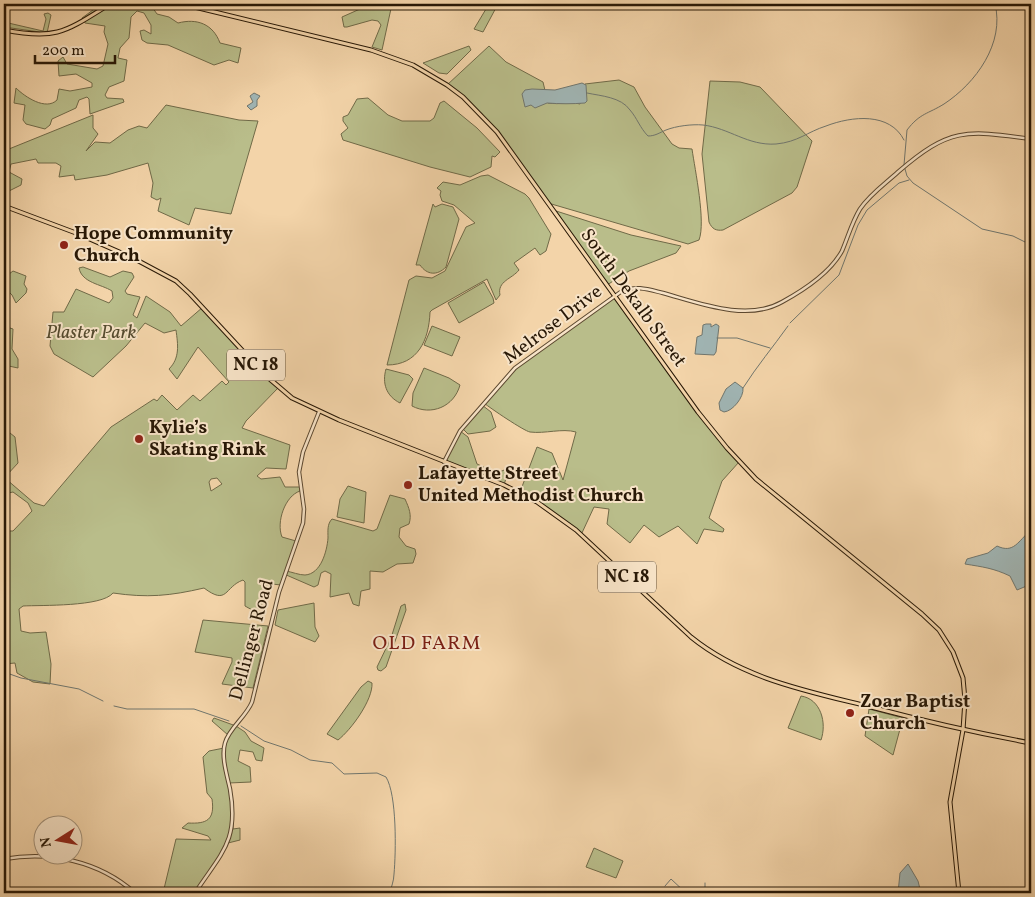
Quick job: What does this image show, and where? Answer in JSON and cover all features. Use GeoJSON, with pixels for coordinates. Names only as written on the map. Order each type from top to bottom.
{"type":"FeatureCollection","features":[{"type":"Feature","properties":{"kind":"main road"},"geometry":{"type":"LineString","coordinates":[[4,30],[36,36],[57,34],[72,28],[110,4]]}},
{"type":"Feature","properties":{"kind":"main road","name":"South Dekalb Street"},"geometry":{"type":"LineString","coordinates":[[182,4],[371,50],[413,65],[447,85],[473,106],[497,132],[712,431],[742,465],[779,500],[905,600],[938,630],[953,652],[963,678],[965,710],[963,730],[950,802],[959,893]]}},
{"type":"Feature","properties":{"kind":"main road","name":"NC 18"},"geometry":{"type":"LineString","coordinates":[[4,206],[76,233],[133,258],[176,281],[278,388],[292,398],[319,412],[520,492],[563,519],[691,637],[741,670],[799,689],[963,730],[1031,743]]}},
{"type":"Feature","properties":{"kind":"street","name":"Melrose Drive"},"geometry":{"type":"LineString","coordinates":[[444,462],[460,431],[505,379],[526,360],[626,289],[640,288],[728,309],[757,309],[776,305],[812,282],[832,266],[843,248],[860,209],[892,177],[935,143],[953,136],[981,134],[1031,139]]}},
{"type":"Feature","properties":{"kind":"street","name":"Dellinger Road"},"geometry":{"type":"LineString","coordinates":[[195,893],[225,849],[233,829],[232,804],[224,753],[225,742],[247,713],[252,702],[279,592],[302,523],[304,509],[299,482],[300,466],[319,412]]}},
{"type":"Feature","properties":{"kind":"street"},"geometry":{"type":"LineString","coordinates":[[4,859],[39,856],[81,863],[110,874],[134,893]]}},
{"type":"Feature","properties":{"kind":"green space"},"geometry":{"type":"Polygon","coordinates":[[[95,4],[150,4],[157,14],[169,17],[178,23],[192,21],[204,24],[213,31],[220,43],[241,48],[238,63],[229,60],[214,65],[168,45],[147,43],[142,40],[140,31],[144,30],[151,34],[151,25],[144,13],[137,11],[131,17],[129,38],[120,48],[118,58],[127,60],[124,81],[109,87],[105,95],[107,98],[123,99],[124,102],[90,114],[89,99],[87,97],[79,100],[76,108],[52,119],[50,125],[45,129],[26,124],[23,120],[25,105],[14,103],[16,88],[30,99],[47,104],[57,100],[59,89],[70,91],[92,87],[92,83],[76,74],[59,76],[58,61],[63,57],[67,64],[97,69],[103,66],[108,44],[104,32],[105,26],[85,23],[82,18],[93,10],[95,4]]]}},
{"type":"Feature","properties":{"kind":"green space"},"geometry":{"type":"Polygon","coordinates":[[[379,4],[392,4],[382,50],[372,47],[381,25],[378,21],[372,20],[344,27],[342,17],[360,9],[377,9],[379,4]]]}},
{"type":"Feature","properties":{"kind":"green space"},"geometry":{"type":"Polygon","coordinates":[[[489,4],[498,4],[483,32],[474,29],[489,4]]]}},
{"type":"Feature","properties":{"kind":"green space"},"geometry":{"type":"Polygon","coordinates":[[[48,13],[51,15],[47,33],[4,27],[4,22],[43,31],[46,19],[44,14],[48,13]]]}},
{"type":"Feature","properties":{"kind":"green space"},"geometry":{"type":"Polygon","coordinates":[[[469,46],[471,50],[447,74],[439,73],[423,63],[469,46]]]}},
{"type":"Feature","properties":{"kind":"green space"},"geometry":{"type":"Polygon","coordinates":[[[489,46],[506,62],[543,82],[548,103],[580,104],[585,84],[619,80],[634,87],[645,107],[672,144],[679,148],[692,149],[701,209],[699,240],[688,244],[548,203],[497,132],[473,106],[447,85],[489,46]]]}},
{"type":"Feature","properties":{"kind":"green space"},"geometry":{"type":"Polygon","coordinates":[[[710,81],[740,82],[760,87],[812,141],[797,187],[792,193],[723,230],[716,230],[709,222],[702,154],[710,81]]]}},
{"type":"Feature","properties":{"kind":"green space"},"geometry":{"type":"Polygon","coordinates":[[[368,98],[388,115],[402,121],[430,121],[434,118],[440,103],[444,101],[477,128],[500,152],[495,157],[492,156],[491,167],[470,177],[430,167],[343,140],[341,134],[348,128],[343,121],[343,117],[348,115],[357,99],[368,98]]]}},
{"type":"Feature","properties":{"kind":"green space"},"geometry":{"type":"Polygon","coordinates":[[[166,105],[239,120],[258,121],[231,214],[195,208],[189,225],[158,211],[161,198],[157,200],[151,197],[153,183],[148,163],[107,175],[75,180],[74,175],[59,177],[61,166],[56,163],[38,163],[36,159],[11,164],[9,172],[22,179],[21,185],[9,191],[7,203],[4,202],[4,151],[93,115],[93,128],[98,134],[86,151],[95,142],[110,143],[128,130],[139,126],[147,128],[166,105]]]}},
{"type":"Feature","properties":{"kind":"green space"},"geometry":{"type":"Polygon","coordinates":[[[488,175],[525,194],[529,198],[551,234],[546,251],[540,255],[535,248],[514,263],[519,270],[503,283],[500,295],[496,300],[487,279],[432,310],[430,312],[427,332],[420,349],[407,361],[387,365],[409,280],[416,276],[432,278],[445,271],[466,227],[475,223],[454,205],[442,201],[441,191],[437,188],[443,182],[460,185],[488,175]]]}},
{"type":"Feature","properties":{"kind":"green space"},"geometry":{"type":"Polygon","coordinates":[[[433,204],[435,207],[442,204],[453,207],[459,219],[446,267],[436,273],[426,271],[420,265],[416,265],[433,204]]]}},
{"type":"Feature","properties":{"kind":"green space"},"geometry":{"type":"Polygon","coordinates":[[[553,210],[631,235],[681,246],[676,253],[629,271],[607,285],[553,210]]]}},
{"type":"Feature","properties":{"kind":"green space","name":"Plaster Park"},"geometry":{"type":"Polygon","coordinates":[[[83,267],[110,277],[123,271],[132,273],[134,277],[125,291],[127,294],[140,297],[133,315],[137,318],[146,296],[170,312],[181,326],[203,307],[278,388],[246,421],[242,428],[290,445],[286,469],[266,468],[257,476],[261,479],[280,477],[285,487],[300,487],[300,491],[290,498],[286,504],[281,517],[280,531],[282,537],[296,541],[286,571],[305,575],[315,571],[325,555],[329,525],[332,519],[373,531],[377,529],[390,495],[405,499],[409,508],[409,524],[400,528],[399,537],[406,546],[415,549],[416,554],[413,563],[397,564],[383,572],[370,571],[370,589],[361,591],[359,606],[353,604],[349,593],[330,597],[331,574],[325,571],[321,573],[318,585],[314,587],[284,574],[281,585],[272,584],[260,608],[254,611],[245,606],[245,582],[243,580],[222,595],[212,593],[204,588],[158,595],[113,593],[107,598],[84,603],[23,606],[19,609],[21,631],[30,633],[46,632],[51,664],[50,684],[33,682],[17,673],[15,663],[4,664],[4,652],[8,648],[6,624],[4,623],[4,531],[13,531],[32,511],[28,503],[13,492],[4,494],[4,433],[10,433],[15,437],[18,463],[6,476],[6,479],[34,503],[44,506],[111,427],[154,399],[157,401],[162,395],[177,410],[193,395],[200,401],[222,381],[226,385],[229,382],[198,347],[177,379],[169,369],[177,356],[176,330],[164,333],[145,323],[126,346],[93,377],[54,354],[50,346],[53,312],[64,312],[76,289],[109,303],[113,298],[112,291],[88,280],[79,268],[83,267]],[[217,478],[211,479],[209,482],[211,491],[222,484],[217,478]]]}},
{"type":"Feature","properties":{"kind":"green space"},"geometry":{"type":"Polygon","coordinates":[[[13,271],[26,276],[24,284],[27,289],[26,293],[16,303],[7,290],[9,274],[13,271]]]}},
{"type":"Feature","properties":{"kind":"green space"},"geometry":{"type":"Polygon","coordinates":[[[484,282],[494,303],[459,323],[448,303],[484,282]]]}},
{"type":"Feature","properties":{"kind":"green space"},"geometry":{"type":"Polygon","coordinates":[[[614,295],[698,412],[739,462],[722,481],[709,518],[724,529],[723,532],[704,529],[697,544],[678,526],[659,537],[644,525],[630,543],[607,524],[609,509],[594,507],[581,535],[563,519],[520,492],[537,447],[552,453],[563,480],[576,432],[530,432],[514,424],[484,403],[515,368],[614,295]]]}},
{"type":"Feature","properties":{"kind":"green space"},"geometry":{"type":"Polygon","coordinates":[[[4,326],[13,329],[12,349],[18,359],[18,368],[4,365],[4,352],[9,351],[4,344],[4,326]]]}},
{"type":"Feature","properties":{"kind":"green space"},"geometry":{"type":"Polygon","coordinates":[[[432,326],[460,337],[452,356],[424,345],[432,326]]]}},
{"type":"Feature","properties":{"kind":"green space"},"geometry":{"type":"Polygon","coordinates":[[[424,368],[449,378],[460,385],[453,399],[441,408],[427,410],[412,406],[413,393],[424,368]]]}},
{"type":"Feature","properties":{"kind":"green space"},"geometry":{"type":"Polygon","coordinates":[[[386,369],[409,375],[413,379],[400,403],[391,397],[386,389],[386,369]]]}},
{"type":"Feature","properties":{"kind":"green space"},"geometry":{"type":"Polygon","coordinates":[[[482,405],[491,412],[496,427],[490,431],[468,434],[462,428],[482,405]]]}},
{"type":"Feature","properties":{"kind":"green space"},"geometry":{"type":"Polygon","coordinates":[[[460,431],[468,437],[477,464],[497,473],[509,468],[504,485],[444,462],[460,431]]]}},
{"type":"Feature","properties":{"kind":"green space"},"geometry":{"type":"Polygon","coordinates":[[[348,486],[366,492],[364,523],[337,517],[340,499],[348,486]]]}},
{"type":"Feature","properties":{"kind":"green space"},"geometry":{"type":"Polygon","coordinates":[[[314,603],[315,627],[319,636],[315,642],[275,625],[278,610],[314,603]]]}},
{"type":"Feature","properties":{"kind":"green space"},"geometry":{"type":"Polygon","coordinates":[[[405,604],[406,610],[386,667],[381,671],[378,670],[377,667],[391,638],[401,606],[405,604]]]}},
{"type":"Feature","properties":{"kind":"green space"},"geometry":{"type":"Polygon","coordinates":[[[203,620],[268,626],[253,688],[222,684],[232,658],[195,652],[203,620]]]}},
{"type":"Feature","properties":{"kind":"green space"},"geometry":{"type":"Polygon","coordinates":[[[368,681],[372,683],[369,698],[355,722],[338,740],[327,734],[361,687],[368,681]]]}},
{"type":"Feature","properties":{"kind":"green space"},"geometry":{"type":"Polygon","coordinates":[[[801,696],[813,702],[821,713],[823,733],[821,740],[788,728],[801,696]]]}},
{"type":"Feature","properties":{"kind":"green space"},"geometry":{"type":"Polygon","coordinates":[[[869,709],[903,718],[893,755],[865,736],[869,709]]]}},
{"type":"Feature","properties":{"kind":"green space"},"geometry":{"type":"Polygon","coordinates":[[[214,718],[236,726],[245,732],[251,741],[264,748],[262,761],[256,760],[253,752],[240,750],[238,761],[250,767],[251,782],[229,783],[233,829],[240,828],[240,840],[228,843],[195,893],[163,893],[176,839],[211,840],[208,836],[182,828],[188,823],[205,821],[211,816],[213,806],[212,799],[207,793],[203,757],[209,751],[224,748],[228,735],[212,721],[214,718]]]}},
{"type":"Feature","properties":{"kind":"green space"},"geometry":{"type":"Polygon","coordinates":[[[594,848],[623,861],[616,878],[586,867],[594,848]]]}},
{"type":"Feature","properties":{"kind":"shaded area"},"geometry":{"type":"Polygon","coordinates":[[[582,83],[586,85],[587,101],[585,103],[547,103],[535,108],[531,105],[525,107],[522,94],[525,90],[555,90],[582,83]]]}},
{"type":"Feature","properties":{"kind":"shaded area"},"geometry":{"type":"Polygon","coordinates":[[[254,93],[260,96],[257,100],[257,106],[251,110],[247,106],[253,102],[250,96],[254,93]]]}},
{"type":"Feature","properties":{"kind":"shaded area"},"geometry":{"type":"Polygon","coordinates":[[[711,324],[711,327],[716,324],[719,326],[714,355],[695,354],[697,337],[702,335],[703,325],[711,324]]]}},
{"type":"Feature","properties":{"kind":"shaded area"},"geometry":{"type":"Polygon","coordinates":[[[735,382],[743,388],[742,395],[734,406],[724,412],[720,410],[719,403],[726,389],[735,382]]]}},
{"type":"Feature","properties":{"kind":"shaded area"},"geometry":{"type":"Polygon","coordinates":[[[1031,530],[1031,564],[1026,572],[1029,585],[1017,590],[1010,576],[993,569],[965,564],[967,559],[988,553],[997,546],[1008,548],[1016,545],[1031,530]]]}},
{"type":"Feature","properties":{"kind":"shaded area"},"geometry":{"type":"Polygon","coordinates":[[[908,864],[918,881],[921,893],[898,893],[900,873],[908,864]]]}},
{"type":"Feature","properties":{"kind":"waterway"},"geometry":{"type":"LineString","coordinates":[[904,165],[907,130],[920,117],[956,95],[967,85],[985,61],[996,33],[995,4]]}},
{"type":"Feature","properties":{"kind":"waterway"},"geometry":{"type":"LineString","coordinates":[[587,93],[621,102],[632,113],[648,136],[679,126],[703,125],[747,140],[776,144],[796,139],[819,128],[847,120],[870,119],[890,125],[898,131],[904,140]]}},
{"type":"Feature","properties":{"kind":"waterway"},"geometry":{"type":"LineString","coordinates":[[905,169],[907,176],[913,183],[982,229],[1013,236],[1031,245]]}},
{"type":"Feature","properties":{"kind":"waterway"},"geometry":{"type":"LineString","coordinates":[[790,323],[839,275],[858,225],[867,210],[899,183],[909,180]]}},
{"type":"Feature","properties":{"kind":"waterway"},"geometry":{"type":"LineString","coordinates":[[743,388],[788,326]]}},
{"type":"Feature","properties":{"kind":"waterway"},"geometry":{"type":"LineString","coordinates":[[717,338],[737,338],[770,348]]}},
{"type":"Feature","properties":{"kind":"waterway"},"geometry":{"type":"LineString","coordinates":[[4,672],[21,678],[79,689],[103,701]]}},
{"type":"Feature","properties":{"kind":"waterway"},"geometry":{"type":"LineString","coordinates":[[114,706],[127,709],[194,709],[229,721]]}},
{"type":"Feature","properties":{"kind":"waterway"},"geometry":{"type":"LineString","coordinates":[[241,726],[264,741],[291,750],[310,760],[332,763],[344,774],[377,773],[386,777],[390,785],[395,824],[394,877],[390,893]]}},
{"type":"Feature","properties":{"kind":"waterway"},"geometry":{"type":"LineString","coordinates":[[665,886],[671,879],[686,893]]}},
{"type":"Feature","properties":{"kind":"waterway"},"geometry":{"type":"LineString","coordinates":[[705,883],[705,893]]}},
{"type":"Feature","properties":{"kind":"place","name":"Hope Community Church"},"geometry":{"type":"Point","coordinates":[64,245]}},
{"type":"Feature","properties":{"kind":"place","name":"Kylie’s Skating Rink"},"geometry":{"type":"Point","coordinates":[139,439]}},
{"type":"Feature","properties":{"kind":"place","name":"Lafayette Street United Methodist Church"},"geometry":{"type":"Point","coordinates":[408,485]}},
{"type":"Feature","properties":{"kind":"place","name":"Zoar Baptist Church"},"geometry":{"type":"Point","coordinates":[850,713]}},
{"type":"Feature","properties":{"kind":"district","name":"OLD FARM"},"geometry":{"type":"Point","coordinates":[427,644]}}]}
